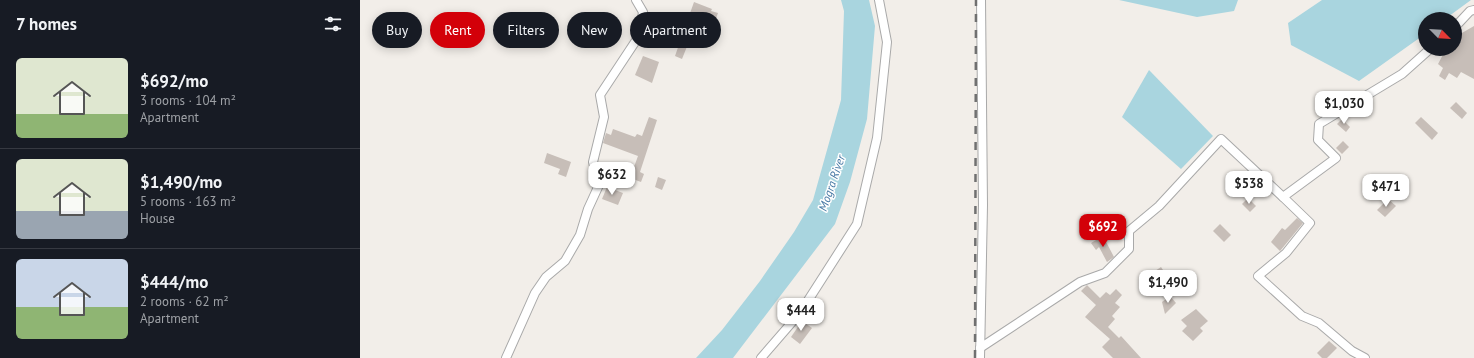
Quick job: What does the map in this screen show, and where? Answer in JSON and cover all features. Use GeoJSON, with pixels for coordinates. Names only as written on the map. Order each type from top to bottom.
{"type":"FeatureCollection","features":[{"type":"Feature","properties":{"kind":"street"},"geometry":{"type":"LineString","coordinates":[[506,358],[535,293],[546,277],[565,261],[580,235],[588,209],[599,185],[594,162],[604,117],[600,95],[639,36],[643,12],[636,0]]}},
{"type":"Feature","properties":{"kind":"street"},"geometry":{"type":"LineString","coordinates":[[761,358],[800,313],[856,224],[877,138],[887,42],[879,0]]}},
{"type":"Feature","properties":{"kind":"street"},"geometry":{"type":"LineString","coordinates":[[980,358],[983,205],[981,0]]}},
{"type":"Feature","properties":{"kind":"street"},"geometry":{"type":"LineString","coordinates":[[1462,19],[1470,11],[1474,10]]}},
{"type":"Feature","properties":{"kind":"street"},"geometry":{"type":"LineString","coordinates":[[1283,197],[1336,158],[1318,140],[1319,124],[1402,74],[1422,56]]}},
{"type":"Feature","properties":{"kind":"street"},"geometry":{"type":"LineString","coordinates":[[980,348],[1080,282],[1105,273],[1129,249],[1129,231],[1159,206],[1221,139],[1310,223],[1286,253],[1258,276],[1302,316],[1319,323],[1352,351],[1365,358]]}},
{"type":"Feature","properties":{"kind":"water","name":"Mogra River"},"geometry":{"type":"Polygon","coordinates":[[[841,0],[869,0],[875,26],[867,119],[850,182],[835,224],[733,358],[696,358],[722,330],[760,281],[794,232],[813,200],[841,100],[844,11],[841,0]]]}},
{"type":"Feature","properties":{"kind":"water"},"geometry":{"type":"Polygon","coordinates":[[[1119,0],[1238,0],[1234,11],[1197,17],[1119,0]]]}},
{"type":"Feature","properties":{"kind":"water"},"geometry":{"type":"Polygon","coordinates":[[[1322,0],[1471,0],[1455,12],[1418,12],[1418,39],[1359,81],[1291,45],[1288,23],[1322,0]]]}},
{"type":"Feature","properties":{"kind":"water"},"geometry":{"type":"Polygon","coordinates":[[[1149,70],[1213,136],[1181,169],[1122,117],[1149,70]]]}},
{"type":"Feature","properties":{"kind":"building"},"geometry":{"type":"Polygon","coordinates":[[[694,2],[712,9],[711,11],[714,12],[690,12],[694,2]]]}},
{"type":"Feature","properties":{"kind":"building"},"geometry":{"type":"Polygon","coordinates":[[[1474,26],[1474,79],[1461,72],[1457,78],[1449,73],[1445,80],[1439,76],[1443,68],[1438,64],[1442,56],[1462,56],[1462,33],[1474,26]]]}},
{"type":"Feature","properties":{"kind":"building"},"geometry":{"type":"Polygon","coordinates":[[[678,48],[686,48],[682,59],[675,56],[678,48]]]}},
{"type":"Feature","properties":{"kind":"building"},"geometry":{"type":"Polygon","coordinates":[[[643,56],[659,62],[652,83],[635,75],[643,56]]]}},
{"type":"Feature","properties":{"kind":"building"},"geometry":{"type":"Polygon","coordinates":[[[1456,102],[1467,113],[1462,119],[1450,108],[1456,102]]]}},
{"type":"Feature","properties":{"kind":"building"},"geometry":{"type":"Polygon","coordinates":[[[649,117],[657,120],[640,172],[644,174],[641,182],[630,178],[638,156],[603,143],[606,133],[611,135],[613,129],[635,137],[637,134],[642,136],[649,117]]]}},
{"type":"Feature","properties":{"kind":"building"},"geometry":{"type":"Polygon","coordinates":[[[1421,117],[1438,133],[1432,140],[1415,123],[1421,117]]]}},
{"type":"Feature","properties":{"kind":"building"},"geometry":{"type":"Polygon","coordinates":[[[1342,119],[1350,127],[1346,132],[1337,124],[1342,119]]]}},
{"type":"Feature","properties":{"kind":"building"},"geometry":{"type":"Polygon","coordinates":[[[1343,141],[1349,147],[1342,154],[1336,148],[1343,141]]]}},
{"type":"Feature","properties":{"kind":"building"},"geometry":{"type":"Polygon","coordinates":[[[547,153],[571,162],[566,177],[558,174],[560,169],[544,163],[547,153]]]}},
{"type":"Feature","properties":{"kind":"building"},"geometry":{"type":"Polygon","coordinates":[[[658,177],[666,180],[662,190],[655,187],[658,177]]]}},
{"type":"Feature","properties":{"kind":"building"},"geometry":{"type":"Polygon","coordinates":[[[607,187],[623,193],[618,205],[602,199],[607,187]]]}},
{"type":"Feature","properties":{"kind":"building"},"geometry":{"type":"Polygon","coordinates":[[[1248,198],[1256,206],[1250,212],[1242,204],[1248,198]]]}},
{"type":"Feature","properties":{"kind":"building"},"geometry":{"type":"Polygon","coordinates":[[[1388,199],[1396,206],[1385,217],[1377,210],[1388,199]]]}},
{"type":"Feature","properties":{"kind":"building"},"geometry":{"type":"Polygon","coordinates":[[[1297,218],[1303,223],[1280,251],[1271,242],[1282,228],[1285,230],[1297,218]]]}},
{"type":"Feature","properties":{"kind":"building"},"geometry":{"type":"Polygon","coordinates":[[[1220,224],[1231,235],[1224,242],[1213,231],[1220,224]]]}},
{"type":"Feature","properties":{"kind":"building"},"geometry":{"type":"Polygon","coordinates":[[[1103,236],[1114,257],[1107,262],[1099,247],[1096,250],[1091,243],[1103,236]]]}},
{"type":"Feature","properties":{"kind":"building"},"geometry":{"type":"Polygon","coordinates":[[[1161,267],[1165,273],[1154,283],[1149,275],[1161,267]]]}},
{"type":"Feature","properties":{"kind":"building"},"geometry":{"type":"Polygon","coordinates":[[[1087,285],[1100,298],[1106,292],[1110,295],[1116,289],[1122,295],[1115,303],[1120,307],[1112,316],[1115,319],[1108,327],[1119,338],[1121,336],[1141,358],[1113,358],[1102,347],[1110,339],[1085,317],[1096,305],[1081,291],[1087,285]]]}},
{"type":"Feature","properties":{"kind":"building"},"geometry":{"type":"Polygon","coordinates":[[[1170,296],[1176,303],[1165,314],[1162,302],[1170,296]]]}},
{"type":"Feature","properties":{"kind":"building"},"geometry":{"type":"Polygon","coordinates":[[[1196,309],[1208,321],[1200,328],[1203,331],[1193,341],[1182,331],[1187,326],[1181,320],[1196,309]]]}},
{"type":"Feature","properties":{"kind":"building"},"geometry":{"type":"Polygon","coordinates":[[[802,321],[812,328],[800,344],[791,337],[802,321]]]}},
{"type":"Feature","properties":{"kind":"building"},"geometry":{"type":"Polygon","coordinates":[[[1329,341],[1337,348],[1327,358],[1322,358],[1317,353],[1329,341]]]}},
{"type":"Feature","properties":{"kind":"railway"},"geometry":{"type":"LineString","coordinates":[[975,358],[976,0]]}}]}
